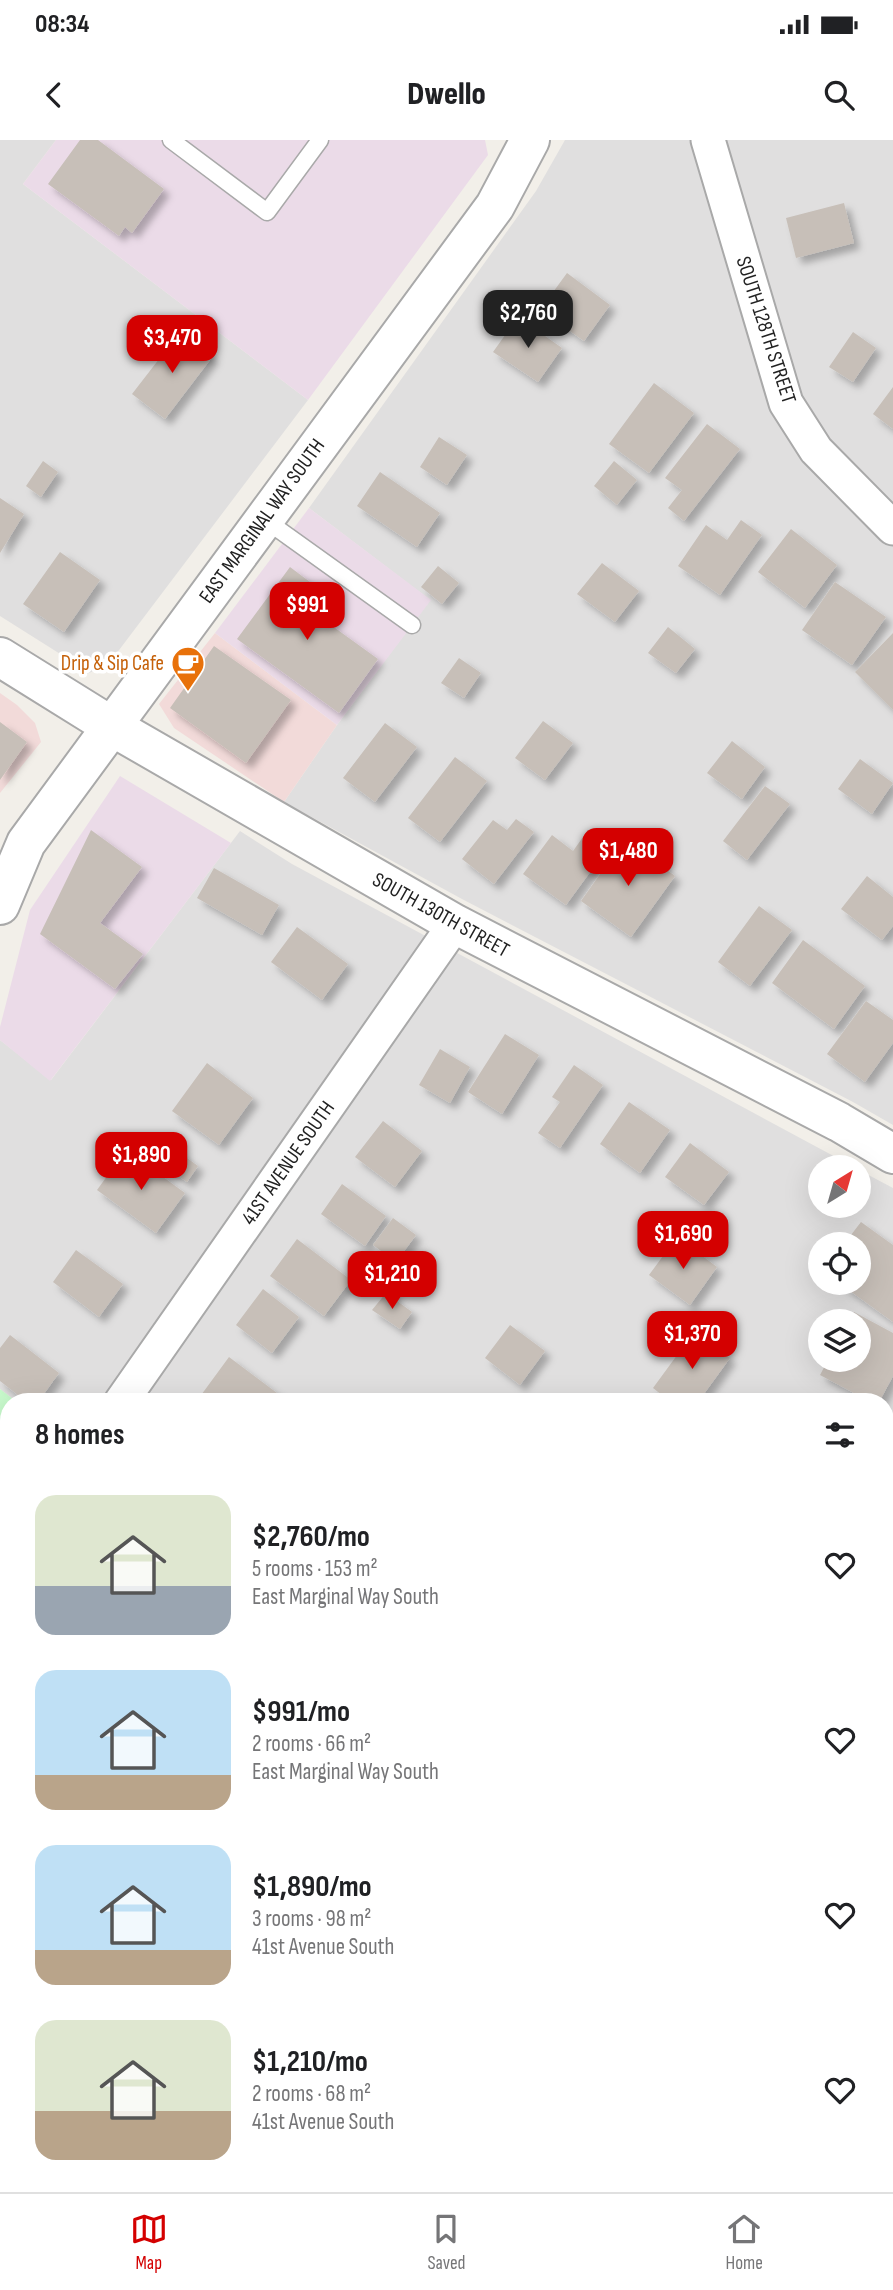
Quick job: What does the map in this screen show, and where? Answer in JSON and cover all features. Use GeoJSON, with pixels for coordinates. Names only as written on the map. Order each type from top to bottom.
{"type":"FeatureCollection","features":[{"type":"Feature","properties":{"kind":"street","name":"EAST MARGINAL WAY SOUTH"},"geometry":{"type":"LineString","coordinates":[[0,905],[13,855],[495,206],[530,140]]}},
{"type":"Feature","properties":{"kind":"street","name":"SOUTH 128TH STREET"},"geometry":{"type":"LineString","coordinates":[[708,140],[786,403],[816,450],[893,528]]}},
{"type":"Feature","properties":{"kind":"street","name":"SOUTH 130TH STREET"},"geometry":{"type":"LineString","coordinates":[[0,657],[111,726],[454,924],[839,1122],[893,1154]]}},
{"type":"Feature","properties":{"kind":"street","name":"41ST AVENUE SOUTH"},"geometry":{"type":"LineString","coordinates":[[127,1393],[454,924]]}},
{"type":"Feature","properties":{"kind":"lane"},"geometry":{"type":"LineString","coordinates":[[171,140],[267,212],[320,140]]}},
{"type":"Feature","properties":{"kind":"lane"},"geometry":{"type":"LineString","coordinates":[[264,519],[412,625]]}},
{"type":"Feature","properties":{"kind":"shaded area"},"geometry":{"type":"Polygon","coordinates":[[[0,140],[56,140],[23,184],[308,400],[107,666],[86,674],[71,669],[65,657],[0,616],[0,140]]]}},
{"type":"Feature","properties":{"kind":"shaded area"},"geometry":{"type":"Polygon","coordinates":[[[56,140],[485,140],[488,155],[308,400],[23,184],[56,140]]]}},
{"type":"Feature","properties":{"kind":"shaded area"},"geometry":{"type":"Polygon","coordinates":[[[565,140],[893,140],[893,1125],[462,899],[284,802],[337,725],[430,600],[309,508],[536,191],[565,140]]]}},
{"type":"Feature","properties":{"kind":"shaded area"},"geometry":{"type":"Polygon","coordinates":[[[309,508],[431,600],[337,725],[215,633],[309,508]]]}},
{"type":"Feature","properties":{"kind":"shaded area"},"geometry":{"type":"Polygon","coordinates":[[[215,633],[337,725],[284,802],[174,728],[159,704],[215,633]]]}},
{"type":"Feature","properties":{"kind":"shaded area"},"geometry":{"type":"Polygon","coordinates":[[[0,693],[35,723],[41,742],[0,793],[0,693]]]}},
{"type":"Feature","properties":{"kind":"shaded area"},"geometry":{"type":"Polygon","coordinates":[[[120,776],[231,843],[50,1081],[0,1040],[0,1027],[30,910],[120,776]]]}},
{"type":"Feature","properties":{"kind":"shaded area"},"geometry":{"type":"Polygon","coordinates":[[[240,831],[292,864],[832,1155],[808,1155],[808,1218],[872,1218],[872,1177],[893,1188],[893,1393],[5,1393],[0,1389],[0,1040],[51,1080],[240,831]]]}},
{"type":"Feature","properties":{"kind":"building"},"geometry":{"type":"Polygon","coordinates":[[[80,140],[98,140],[164,189],[132,233],[125,227],[119,236],[48,184],[80,140]]]}},
{"type":"Feature","properties":{"kind":"building"},"geometry":{"type":"Polygon","coordinates":[[[844,203],[854,243],[796,258],[786,218],[844,203]]]}},
{"type":"Feature","properties":{"kind":"building"},"geometry":{"type":"Polygon","coordinates":[[[567,273],[610,305],[584,341],[540,310],[567,273]]]}},
{"type":"Feature","properties":{"kind":"building"},"geometry":{"type":"Polygon","coordinates":[[[518,317],[562,348],[538,382],[493,352],[518,317]]]}},
{"type":"Feature","properties":{"kind":"building"},"geometry":{"type":"Polygon","coordinates":[[[180,332],[213,356],[165,419],[132,394],[180,332]]]}},
{"type":"Feature","properties":{"kind":"building"},"geometry":{"type":"Polygon","coordinates":[[[853,332],[876,348],[853,382],[829,367],[853,332]]]}},
{"type":"Feature","properties":{"kind":"building"},"geometry":{"type":"Polygon","coordinates":[[[654,383],[694,413],[649,473],[609,444],[654,383]]]}},
{"type":"Feature","properties":{"kind":"building"},"geometry":{"type":"Polygon","coordinates":[[[893,387],[893,429],[873,414],[893,387]]]}},
{"type":"Feature","properties":{"kind":"building"},"geometry":{"type":"Polygon","coordinates":[[[707,424],[740,449],[684,521],[668,508],[682,490],[665,478],[707,424]]]}},
{"type":"Feature","properties":{"kind":"building"},"geometry":{"type":"Polygon","coordinates":[[[439,437],[467,455],[447,485],[420,467],[439,437]]]}},
{"type":"Feature","properties":{"kind":"building"},"geometry":{"type":"Polygon","coordinates":[[[43,461],[58,472],[41,497],[26,486],[43,461]]]}},
{"type":"Feature","properties":{"kind":"building"},"geometry":{"type":"Polygon","coordinates":[[[614,461],[637,480],[617,505],[594,486],[614,461]]]}},
{"type":"Feature","properties":{"kind":"building"},"geometry":{"type":"Polygon","coordinates":[[[380,472],[440,513],[417,547],[357,506],[380,472]]]}},
{"type":"Feature","properties":{"kind":"building"},"geometry":{"type":"Polygon","coordinates":[[[0,498],[24,514],[0,553],[0,498]]]}},
{"type":"Feature","properties":{"kind":"building"},"geometry":{"type":"Polygon","coordinates":[[[741,520],[762,535],[720,595],[678,566],[706,525],[727,540],[741,520]]]}},
{"type":"Feature","properties":{"kind":"building"},"geometry":{"type":"Polygon","coordinates":[[[791,529],[837,565],[805,608],[758,572],[791,529]]]}},
{"type":"Feature","properties":{"kind":"building"},"geometry":{"type":"Polygon","coordinates":[[[60,552],[100,580],[64,632],[23,604],[60,552]]]}},
{"type":"Feature","properties":{"kind":"building"},"geometry":{"type":"Polygon","coordinates":[[[602,563],[639,591],[615,622],[577,594],[602,563]]]}},
{"type":"Feature","properties":{"kind":"building"},"geometry":{"type":"Polygon","coordinates":[[[438,566],[459,583],[442,604],[421,587],[438,566]]]}},
{"type":"Feature","properties":{"kind":"building"},"geometry":{"type":"Polygon","coordinates":[[[290,567],[330,597],[317,615],[378,659],[339,713],[237,639],[290,567]]]}},
{"type":"Feature","properties":{"kind":"building"},"geometry":{"type":"Polygon","coordinates":[[[835,582],[886,617],[852,665],[802,630],[835,582]]]}},
{"type":"Feature","properties":{"kind":"building"},"geometry":{"type":"Polygon","coordinates":[[[668,627],[695,649],[676,673],[648,653],[668,627]]]}},
{"type":"Feature","properties":{"kind":"building"},"geometry":{"type":"Polygon","coordinates":[[[893,633],[893,710],[855,672],[893,633]]]}},
{"type":"Feature","properties":{"kind":"building"},"geometry":{"type":"Polygon","coordinates":[[[214,646],[291,700],[246,763],[170,708],[214,646]]]}},
{"type":"Feature","properties":{"kind":"building"},"geometry":{"type":"Polygon","coordinates":[[[459,658],[481,673],[464,698],[441,683],[459,658]]]}},
{"type":"Feature","properties":{"kind":"building"},"geometry":{"type":"Polygon","coordinates":[[[543,721],[573,743],[545,780],[515,758],[543,721]]]}},
{"type":"Feature","properties":{"kind":"building"},"geometry":{"type":"Polygon","coordinates":[[[0,722],[27,742],[0,780],[0,722]]]}},
{"type":"Feature","properties":{"kind":"building"},"geometry":{"type":"Polygon","coordinates":[[[385,723],[417,747],[375,802],[343,778],[385,723]]]}},
{"type":"Feature","properties":{"kind":"building"},"geometry":{"type":"Polygon","coordinates":[[[732,741],[765,767],[742,799],[707,773],[732,741]]]}},
{"type":"Feature","properties":{"kind":"building"},"geometry":{"type":"Polygon","coordinates":[[[455,757],[487,781],[440,842],[408,818],[455,757]]]}},
{"type":"Feature","properties":{"kind":"building"},"geometry":{"type":"Polygon","coordinates":[[[860,759],[893,783],[872,814],[838,789],[860,759]]]}},
{"type":"Feature","properties":{"kind":"building"},"geometry":{"type":"Polygon","coordinates":[[[765,786],[790,804],[747,860],[723,841],[765,786]]]}},
{"type":"Feature","properties":{"kind":"building"},"geometry":{"type":"Polygon","coordinates":[[[516,819],[534,832],[494,884],[462,859],[493,820],[507,830],[516,819]]]}},
{"type":"Feature","properties":{"kind":"building"},"geometry":{"type":"Polygon","coordinates":[[[91,830],[142,867],[100,923],[143,954],[115,989],[40,934],[91,830]]]}},
{"type":"Feature","properties":{"kind":"building"},"geometry":{"type":"Polygon","coordinates":[[[588,830],[609,846],[566,905],[523,874],[552,835],[573,851],[588,830]]]}},
{"type":"Feature","properties":{"kind":"building"},"geometry":{"type":"Polygon","coordinates":[[[625,839],[675,876],[631,937],[581,901],[625,839]]]}},
{"type":"Feature","properties":{"kind":"building"},"geometry":{"type":"Polygon","coordinates":[[[214,868],[279,905],[262,935],[197,898],[214,868]]]}},
{"type":"Feature","properties":{"kind":"building"},"geometry":{"type":"Polygon","coordinates":[[[867,876],[893,897],[893,926],[882,940],[841,909],[867,876]]]}},
{"type":"Feature","properties":{"kind":"building"},"geometry":{"type":"Polygon","coordinates":[[[759,906],[792,930],[750,986],[718,962],[759,906]]]}},
{"type":"Feature","properties":{"kind":"building"},"geometry":{"type":"Polygon","coordinates":[[[297,927],[348,964],[322,1000],[271,962],[297,927]]]}},
{"type":"Feature","properties":{"kind":"building"},"geometry":{"type":"Polygon","coordinates":[[[803,940],[865,986],[834,1029],[772,983],[803,940]]]}},
{"type":"Feature","properties":{"kind":"building"},"geometry":{"type":"Polygon","coordinates":[[[866,1001],[893,1020],[893,1043],[865,1082],[827,1054],[866,1001]]]}},
{"type":"Feature","properties":{"kind":"building"},"geometry":{"type":"Polygon","coordinates":[[[505,1034],[539,1055],[502,1114],[468,1092],[505,1034]]]}},
{"type":"Feature","properties":{"kind":"building"},"geometry":{"type":"Polygon","coordinates":[[[440,1049],[470,1067],[450,1103],[419,1085],[440,1049]]]}},
{"type":"Feature","properties":{"kind":"building"},"geometry":{"type":"Polygon","coordinates":[[[207,1063],[253,1098],[219,1145],[172,1111],[207,1063]]]}},
{"type":"Feature","properties":{"kind":"building"},"geometry":{"type":"Polygon","coordinates":[[[574,1065],[603,1085],[560,1148],[538,1133],[560,1102],[552,1097],[574,1065]]]}},
{"type":"Feature","properties":{"kind":"building"},"geometry":{"type":"Polygon","coordinates":[[[629,1102],[670,1130],[640,1173],[600,1144],[629,1102]]]}},
{"type":"Feature","properties":{"kind":"building"},"geometry":{"type":"Polygon","coordinates":[[[383,1121],[422,1151],[395,1187],[355,1157],[383,1121]]]}},
{"type":"Feature","properties":{"kind":"building"},"geometry":{"type":"Polygon","coordinates":[[[690,1143],[729,1172],[704,1205],[665,1177],[690,1143]]]}},
{"type":"Feature","properties":{"kind":"building"},"geometry":{"type":"Polygon","coordinates":[[[169,1145],[198,1166],[187,1182],[157,1161],[169,1145]]]}},
{"type":"Feature","properties":{"kind":"building"},"geometry":{"type":"Polygon","coordinates":[[[126,1150],[185,1193],[156,1233],[97,1190],[126,1150]]]}},
{"type":"Feature","properties":{"kind":"building"},"geometry":{"type":"Polygon","coordinates":[[[342,1184],[386,1216],[365,1246],[321,1214],[342,1184]]]}},
{"type":"Feature","properties":{"kind":"building"},"geometry":{"type":"Polygon","coordinates":[[[393,1218],[416,1235],[396,1262],[373,1245],[393,1218]]]}},
{"type":"Feature","properties":{"kind":"building"},"geometry":{"type":"Polygon","coordinates":[[[861,1222],[893,1245],[893,1322],[856,1295],[871,1295],[871,1232],[853,1232],[861,1222]]]}},
{"type":"Feature","properties":{"kind":"building"},"geometry":{"type":"Polygon","coordinates":[[[677,1237],[717,1267],[690,1305],[649,1275],[677,1237]]]}},
{"type":"Feature","properties":{"kind":"building"},"geometry":{"type":"Polygon","coordinates":[[[297,1239],[351,1280],[324,1316],[270,1276],[297,1239]]]}},
{"type":"Feature","properties":{"kind":"building"},"geometry":{"type":"Polygon","coordinates":[[[76,1250],[123,1284],[99,1317],[53,1282],[76,1250]]]}},
{"type":"Feature","properties":{"kind":"building"},"geometry":{"type":"Polygon","coordinates":[[[263,1289],[299,1317],[272,1353],[236,1325],[263,1289]]]}},
{"type":"Feature","properties":{"kind":"building"},"geometry":{"type":"Polygon","coordinates":[[[386,1293],[412,1312],[400,1329],[372,1310],[386,1293]]]}},
{"type":"Feature","properties":{"kind":"building"},"geometry":{"type":"Polygon","coordinates":[[[871,1321],[893,1333],[893,1376],[884,1393],[854,1393],[820,1375],[822,1372],[871,1372],[871,1321]]]}},
{"type":"Feature","properties":{"kind":"building"},"geometry":{"type":"Polygon","coordinates":[[[510,1325],[545,1351],[520,1385],[485,1358],[510,1325]]]}},
{"type":"Feature","properties":{"kind":"building"},"geometry":{"type":"Polygon","coordinates":[[[694,1332],[730,1358],[705,1393],[659,1393],[653,1388],[694,1332]]]}},
{"type":"Feature","properties":{"kind":"building"},"geometry":{"type":"Polygon","coordinates":[[[10,1335],[59,1373],[45,1393],[15,1393],[0,1381],[0,1348],[10,1335]]]}},
{"type":"Feature","properties":{"kind":"building"},"geometry":{"type":"Polygon","coordinates":[[[229,1357],[277,1393],[203,1393],[229,1357]]]}},
{"type":"Feature","properties":{"kind":"place","name":"Drip & Sip Cafe"},"geometry":{"type":"Point","coordinates":[188,693]}}]}
